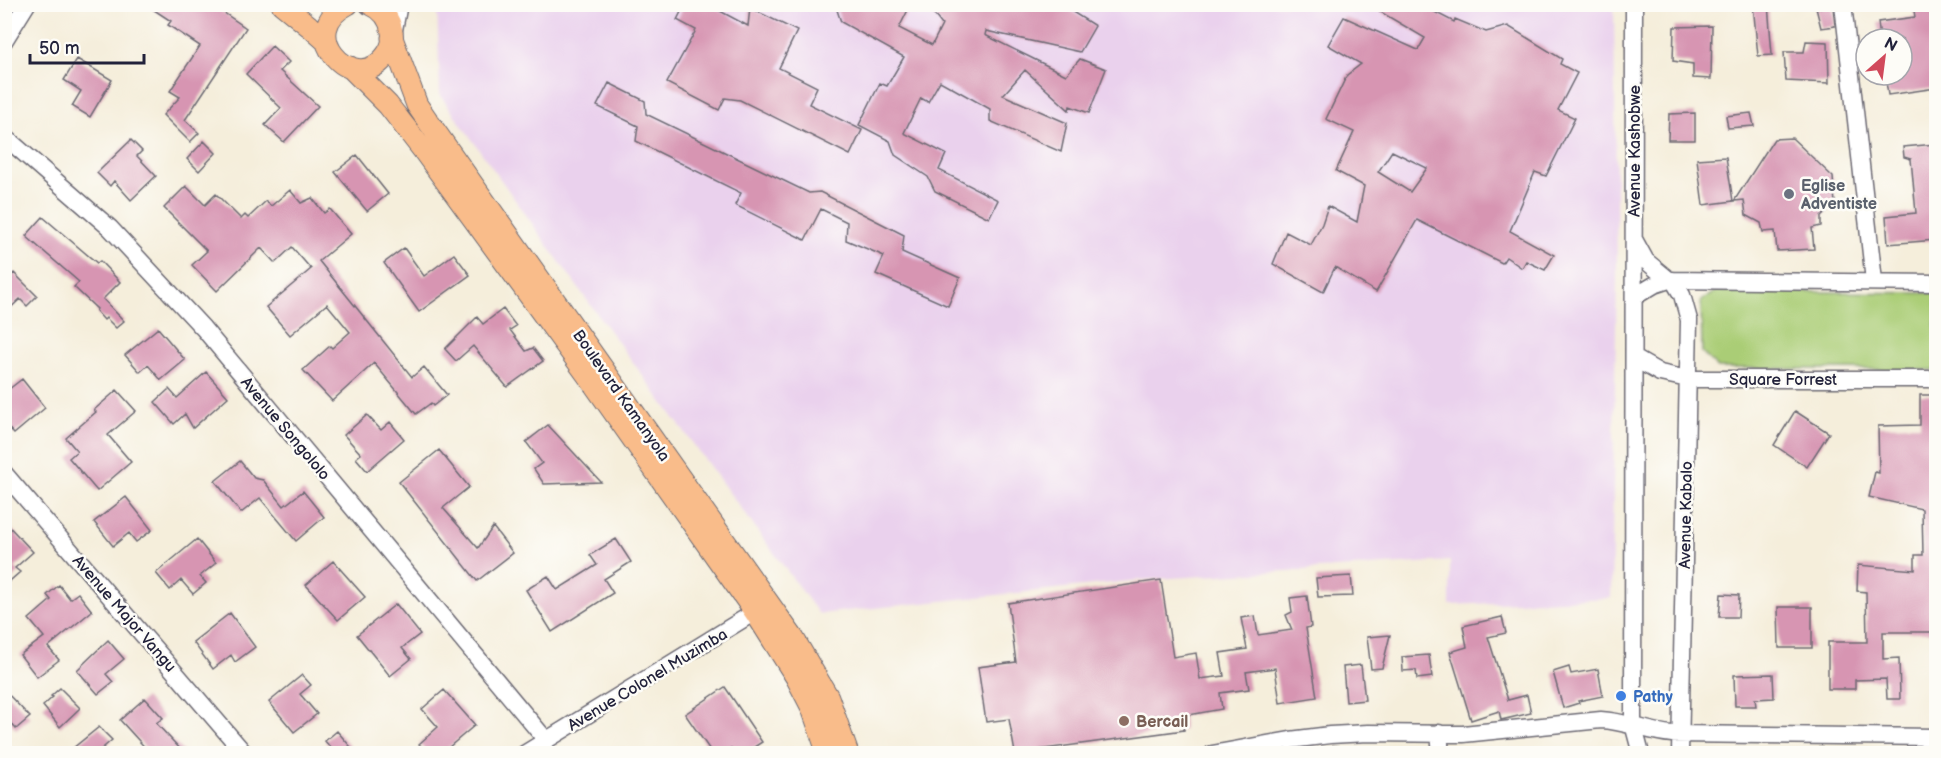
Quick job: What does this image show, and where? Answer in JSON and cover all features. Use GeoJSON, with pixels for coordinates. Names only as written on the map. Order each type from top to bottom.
{"type":"FeatureCollection","features":[{"type":"Feature","properties":{"kind":"main road","name":"Boulevard Kamanyola"},"geometry":{"type":"LineString","coordinates":[[282,4],[327,42],[335,58],[350,68],[399,119],[552,311]]}},
{"type":"Feature","properties":{"kind":"main road","name":"Boulevard Kamanyola"},"geometry":{"type":"LineString","coordinates":[[370,4],[386,16],[417,105],[552,311],[762,608],[817,676],[840,725],[848,753]]}},
{"type":"Feature","properties":{"kind":"main road"},"geometry":{"type":"LineString","coordinates":[[327,42],[327,29],[333,7]]}},
{"type":"Feature","properties":{"kind":"main road"},"geometry":{"type":"LineString","coordinates":[[350,68],[363,69],[381,61],[389,51],[393,36]]}},
{"type":"Feature","properties":{"kind":"main road","name":"Boulevard Kamanyola"},"geometry":{"type":"LineString","coordinates":[[762,608],[812,708],[828,753]]}},
{"type":"Feature","properties":{"kind":"street"},"geometry":{"type":"LineString","coordinates":[[4,41],[27,4]]}},
{"type":"Feature","properties":{"kind":"street"},"geometry":{"type":"LineString","coordinates":[[393,36],[399,4]]}},
{"type":"Feature","properties":{"kind":"street","name":"Avenue Kashobwe"},"geometry":{"type":"LineString","coordinates":[[1634,4],[1634,297]]}},
{"type":"Feature","properties":{"kind":"street"},"geometry":{"type":"LineString","coordinates":[[1843,4],[1874,281]]}},
{"type":"Feature","properties":{"kind":"street","name":"Avenue Songololo"},"geometry":{"type":"LineString","coordinates":[[4,136],[110,228],[203,328],[546,741]]}},
{"type":"Feature","properties":{"kind":"street"},"geometry":{"type":"LineString","coordinates":[[1634,240],[1646,261],[1671,280]]}},
{"type":"Feature","properties":{"kind":"street"},"geometry":{"type":"LineString","coordinates":[[1641,753],[1633,724],[1634,297],[1654,285],[1671,280],[1936,283]]}},
{"type":"Feature","properties":{"kind":"street","name":"Avenue Kabalo"},"geometry":{"type":"LineString","coordinates":[[1671,280],[1682,296],[1689,320],[1680,753]]}},
{"type":"Feature","properties":{"kind":"street","name":"Square Forrest"},"geometry":{"type":"LineString","coordinates":[[1634,358],[1660,374],[1688,379],[1936,379]]}},
{"type":"Feature","properties":{"kind":"street","name":"Avenue Major Vangu"},"geometry":{"type":"LineString","coordinates":[[4,473],[245,753]]}},
{"type":"Feature","properties":{"kind":"street","name":"Avenue Colonel Muzimba"},"geometry":{"type":"LineString","coordinates":[[524,753],[762,608]]}},
{"type":"Feature","properties":{"kind":"street"},"geometry":{"type":"LineString","coordinates":[[1212,753],[1330,735],[1481,732],[1601,720],[1619,720],[1659,733],[1936,737]]}},
{"type":"Feature","properties":{"kind":"street"},"geometry":{"type":"LineString","coordinates":[[1439,733],[1441,753]]}},
{"type":"Feature","properties":{"kind":"shaded area"},"geometry":{"type":"Polygon","coordinates":[[[437,4],[1614,5],[1617,274],[1611,598],[1450,605],[1450,561],[1140,580],[819,614],[592,307],[440,95],[437,4]]]}},
{"type":"Feature","properties":{"kind":"green space"},"geometry":{"type":"Polygon","coordinates":[[[1716,291],[1936,293],[1936,370],[1718,368],[1702,353],[1701,301],[1716,291]]]}},
{"type":"Feature","properties":{"kind":"building"},"geometry":{"type":"Polygon","coordinates":[[[145,4],[211,4],[246,28],[185,120],[199,133],[190,142],[163,115],[180,97],[170,91],[200,46],[168,25],[171,21],[145,4]]]}},
{"type":"Feature","properties":{"kind":"building"},"geometry":{"type":"Polygon","coordinates":[[[685,4],[707,4],[748,26],[750,8],[797,31],[779,68],[817,87],[809,104],[862,130],[850,155],[740,100],[725,98],[719,110],[667,83],[696,30],[677,20],[685,4]]]}},
{"type":"Feature","properties":{"kind":"building"},"geometry":{"type":"Polygon","coordinates":[[[835,4],[911,4],[899,28],[932,45],[942,25],[926,4],[1060,4],[1095,26],[1080,52],[986,31],[985,35],[1066,75],[1080,59],[1106,69],[1089,113],[1070,106],[1069,110],[1025,70],[1003,95],[1067,123],[1061,152],[990,121],[990,109],[940,81],[928,102],[921,98],[904,133],[946,154],[939,170],[998,200],[989,218],[935,191],[928,177],[895,155],[890,141],[859,125],[880,83],[887,86],[904,57],[841,22],[835,4]]]}},
{"type":"Feature","properties":{"kind":"building"},"geometry":{"type":"Polygon","coordinates":[[[1367,4],[1419,4],[1454,22],[1455,19],[1486,32],[1508,26],[1562,59],[1560,64],[1577,73],[1558,110],[1575,118],[1546,176],[1535,172],[1510,231],[1554,255],[1545,270],[1526,261],[1522,268],[1506,257],[1502,263],[1417,220],[1376,292],[1335,267],[1323,292],[1273,264],[1286,232],[1311,245],[1328,206],[1357,222],[1364,186],[1336,171],[1354,132],[1326,119],[1347,75],[1361,64],[1328,45],[1344,17],[1418,50],[1425,38],[1367,4]],[[1392,151],[1378,172],[1410,192],[1427,168],[1392,151]]]}},
{"type":"Feature","properties":{"kind":"building"},"geometry":{"type":"Polygon","coordinates":[[[1753,4],[1768,4],[1772,55],[1758,56],[1753,4]]]}},
{"type":"Feature","properties":{"kind":"building"},"geometry":{"type":"Polygon","coordinates":[[[1913,4],[1936,4],[1936,88],[1888,95],[1887,87],[1914,87],[1914,27],[1879,27],[1878,22],[1915,17],[1913,4]]]}},
{"type":"Feature","properties":{"kind":"building"},"geometry":{"type":"Polygon","coordinates":[[[1833,7],[1835,26],[1821,28],[1816,8],[1833,7]]]}},
{"type":"Feature","properties":{"kind":"building"},"geometry":{"type":"Polygon","coordinates":[[[1712,26],[1711,79],[1693,78],[1693,64],[1673,61],[1674,27],[1712,26]]]}},
{"type":"Feature","properties":{"kind":"building"},"geometry":{"type":"Polygon","coordinates":[[[1806,41],[1828,42],[1829,83],[1786,81],[1784,52],[1804,52],[1806,41]]]}},
{"type":"Feature","properties":{"kind":"building"},"geometry":{"type":"Polygon","coordinates":[[[272,46],[289,62],[280,71],[318,106],[284,142],[265,125],[281,108],[246,74],[272,46]]]}},
{"type":"Feature","properties":{"kind":"building"},"geometry":{"type":"Polygon","coordinates":[[[77,59],[112,80],[90,117],[72,106],[81,91],[64,80],[77,59]]]}},
{"type":"Feature","properties":{"kind":"building"},"geometry":{"type":"Polygon","coordinates":[[[609,83],[645,101],[646,114],[809,193],[820,192],[904,235],[902,252],[960,278],[948,306],[876,274],[884,256],[846,240],[847,222],[821,209],[805,240],[735,205],[741,193],[636,141],[638,126],[597,106],[609,83]]]}},
{"type":"Feature","properties":{"kind":"building"},"geometry":{"type":"Polygon","coordinates":[[[1695,113],[1695,140],[1668,140],[1669,114],[1695,113]]]}},
{"type":"Feature","properties":{"kind":"building"},"geometry":{"type":"Polygon","coordinates":[[[1751,113],[1754,126],[1728,128],[1726,116],[1751,113]]]}},
{"type":"Feature","properties":{"kind":"building"},"geometry":{"type":"Polygon","coordinates":[[[1792,138],[1833,177],[1835,204],[1821,217],[1821,226],[1812,228],[1814,249],[1777,251],[1775,231],[1763,232],[1761,223],[1746,215],[1744,200],[1734,201],[1774,139],[1792,138]]]}},
{"type":"Feature","properties":{"kind":"building"},"geometry":{"type":"Polygon","coordinates":[[[131,140],[142,151],[137,156],[156,176],[131,200],[114,181],[110,186],[97,173],[131,140]]]}},
{"type":"Feature","properties":{"kind":"building"},"geometry":{"type":"Polygon","coordinates":[[[204,141],[216,153],[199,171],[187,159],[204,141]]]}},
{"type":"Feature","properties":{"kind":"building"},"geometry":{"type":"Polygon","coordinates":[[[1936,144],[1936,240],[1888,244],[1886,216],[1916,213],[1911,159],[1904,157],[1903,147],[1936,144]]]}},
{"type":"Feature","properties":{"kind":"building"},"geometry":{"type":"Polygon","coordinates":[[[357,155],[388,194],[367,211],[335,172],[357,155]]]}},
{"type":"Feature","properties":{"kind":"building"},"geometry":{"type":"Polygon","coordinates":[[[1726,157],[1733,201],[1703,205],[1697,159],[1726,157]]]}},
{"type":"Feature","properties":{"kind":"building"},"geometry":{"type":"Polygon","coordinates":[[[186,186],[205,205],[216,194],[241,219],[245,215],[248,218],[266,201],[271,206],[290,190],[301,203],[312,198],[324,213],[330,209],[351,234],[319,261],[412,377],[424,367],[447,395],[433,406],[431,403],[416,414],[374,363],[332,401],[303,370],[350,332],[327,304],[290,335],[266,307],[311,269],[292,247],[275,263],[261,248],[217,291],[192,265],[207,251],[164,208],[186,186]]]}},
{"type":"Feature","properties":{"kind":"building"},"geometry":{"type":"Polygon","coordinates":[[[43,217],[97,263],[100,261],[120,282],[103,299],[124,321],[116,328],[106,318],[104,320],[96,311],[97,309],[74,287],[79,282],[26,236],[43,217]]]}},
{"type":"Feature","properties":{"kind":"building"},"geometry":{"type":"Polygon","coordinates":[[[404,248],[424,276],[454,254],[470,275],[419,312],[384,263],[404,248]]]}},
{"type":"Feature","properties":{"kind":"building"},"geometry":{"type":"Polygon","coordinates":[[[14,273],[37,296],[27,306],[20,299],[4,314],[4,283],[14,273]]]}},
{"type":"Feature","properties":{"kind":"building"},"geometry":{"type":"Polygon","coordinates":[[[503,309],[516,326],[510,330],[526,351],[533,348],[543,361],[507,387],[473,346],[456,361],[445,349],[477,317],[483,324],[503,309]]]}},
{"type":"Feature","properties":{"kind":"building"},"geometry":{"type":"Polygon","coordinates":[[[158,328],[185,360],[161,380],[148,365],[140,372],[125,355],[158,328]]]}},
{"type":"Feature","properties":{"kind":"building"},"geometry":{"type":"Polygon","coordinates":[[[206,372],[228,397],[193,428],[185,414],[174,424],[155,402],[169,389],[177,398],[206,372]]]}},
{"type":"Feature","properties":{"kind":"building"},"geometry":{"type":"Polygon","coordinates":[[[22,379],[45,408],[14,434],[4,423],[4,393],[22,379]]]}},
{"type":"Feature","properties":{"kind":"building"},"geometry":{"type":"Polygon","coordinates":[[[117,390],[136,411],[108,435],[131,462],[97,491],[69,458],[77,451],[66,438],[117,390]]]}},
{"type":"Feature","properties":{"kind":"building"},"geometry":{"type":"Polygon","coordinates":[[[1920,395],[1936,395],[1936,632],[1883,632],[1883,659],[1899,658],[1900,699],[1887,699],[1886,679],[1855,680],[1855,689],[1828,689],[1828,642],[1867,642],[1866,592],[1857,591],[1858,565],[1915,570],[1915,555],[1923,555],[1922,509],[1869,497],[1875,472],[1879,473],[1878,426],[1920,425],[1920,395]]]}},
{"type":"Feature","properties":{"kind":"building"},"geometry":{"type":"Polygon","coordinates":[[[1795,411],[1829,433],[1807,467],[1774,445],[1795,411]]]}},
{"type":"Feature","properties":{"kind":"building"},"geometry":{"type":"Polygon","coordinates":[[[367,415],[381,430],[390,422],[404,439],[367,471],[356,458],[361,454],[344,435],[367,415]]]}},
{"type":"Feature","properties":{"kind":"building"},"geometry":{"type":"Polygon","coordinates":[[[548,425],[601,482],[544,484],[534,469],[542,463],[526,442],[548,425]]]}},
{"type":"Feature","properties":{"kind":"building"},"geometry":{"type":"Polygon","coordinates":[[[439,450],[469,487],[443,508],[478,548],[493,527],[513,553],[477,581],[399,482],[439,450]]]}},
{"type":"Feature","properties":{"kind":"building"},"geometry":{"type":"Polygon","coordinates":[[[240,461],[254,478],[263,480],[284,506],[303,491],[324,517],[296,541],[260,498],[241,513],[215,481],[240,461]]]}},
{"type":"Feature","properties":{"kind":"building"},"geometry":{"type":"Polygon","coordinates":[[[126,497],[152,530],[136,542],[129,533],[113,546],[94,522],[126,497]]]}},
{"type":"Feature","properties":{"kind":"building"},"geometry":{"type":"Polygon","coordinates":[[[4,521],[33,552],[15,568],[20,572],[4,586],[4,521]]]}},
{"type":"Feature","properties":{"kind":"building"},"geometry":{"type":"Polygon","coordinates":[[[197,539],[216,563],[200,576],[206,583],[193,594],[181,580],[170,590],[156,573],[197,539]]]}},
{"type":"Feature","properties":{"kind":"building"},"geometry":{"type":"Polygon","coordinates":[[[616,539],[631,562],[604,579],[613,593],[552,632],[526,590],[548,576],[557,590],[597,565],[590,555],[616,539]]]}},
{"type":"Feature","properties":{"kind":"building"},"geometry":{"type":"Polygon","coordinates":[[[333,561],[365,597],[338,620],[306,585],[333,561]]]}},
{"type":"Feature","properties":{"kind":"building"},"geometry":{"type":"Polygon","coordinates":[[[1351,576],[1353,596],[1318,597],[1316,578],[1351,576]]]}},
{"type":"Feature","properties":{"kind":"building"},"geometry":{"type":"Polygon","coordinates":[[[1161,580],[1173,657],[1196,653],[1200,679],[1224,676],[1220,653],[1247,649],[1241,618],[1255,616],[1258,635],[1292,630],[1286,615],[1292,612],[1290,598],[1307,596],[1311,627],[1306,628],[1317,697],[1280,703],[1275,668],[1246,672],[1249,689],[1220,693],[1222,709],[1183,716],[1184,730],[1015,753],[1009,719],[986,722],[978,667],[1016,662],[1008,603],[1161,580]]]}},
{"type":"Feature","properties":{"kind":"building"},"geometry":{"type":"Polygon","coordinates":[[[59,585],[70,599],[78,593],[92,611],[48,647],[59,660],[37,677],[20,655],[44,637],[29,619],[51,600],[47,595],[59,585]]]}},
{"type":"Feature","properties":{"kind":"building"},"geometry":{"type":"Polygon","coordinates":[[[1721,594],[1739,595],[1738,617],[1719,617],[1721,594]]]}},
{"type":"Feature","properties":{"kind":"building"},"geometry":{"type":"Polygon","coordinates":[[[396,604],[420,634],[402,648],[411,659],[390,676],[357,635],[396,604]]]}},
{"type":"Feature","properties":{"kind":"building"},"geometry":{"type":"Polygon","coordinates":[[[1778,607],[1812,607],[1812,648],[1779,648],[1778,607]]]}},
{"type":"Feature","properties":{"kind":"building"},"geometry":{"type":"Polygon","coordinates":[[[230,613],[255,647],[235,662],[231,655],[213,669],[193,642],[230,613]]]}},
{"type":"Feature","properties":{"kind":"building"},"geometry":{"type":"Polygon","coordinates":[[[1502,617],[1506,633],[1488,637],[1508,700],[1527,695],[1531,713],[1501,720],[1499,711],[1471,720],[1450,652],[1467,647],[1463,626],[1502,617]]]}},
{"type":"Feature","properties":{"kind":"building"},"geometry":{"type":"Polygon","coordinates":[[[1390,635],[1382,668],[1371,669],[1367,637],[1390,635]]]}},
{"type":"Feature","properties":{"kind":"building"},"geometry":{"type":"Polygon","coordinates":[[[108,640],[124,659],[106,674],[113,682],[98,694],[77,670],[108,640]]]}},
{"type":"Feature","properties":{"kind":"building"},"geometry":{"type":"Polygon","coordinates":[[[1429,655],[1432,677],[1417,679],[1416,670],[1403,671],[1402,657],[1429,655]]]}},
{"type":"Feature","properties":{"kind":"building"},"geometry":{"type":"Polygon","coordinates":[[[1361,665],[1365,700],[1346,702],[1343,667],[1361,665]]]}},
{"type":"Feature","properties":{"kind":"building"},"geometry":{"type":"Polygon","coordinates":[[[1569,667],[1571,674],[1598,669],[1603,696],[1578,701],[1579,703],[1563,708],[1553,672],[1569,667]]]}},
{"type":"Feature","properties":{"kind":"building"},"geometry":{"type":"Polygon","coordinates":[[[1773,674],[1774,698],[1755,699],[1756,706],[1735,706],[1734,675],[1773,674]]]}},
{"type":"Feature","properties":{"kind":"building"},"geometry":{"type":"Polygon","coordinates":[[[302,675],[311,685],[300,694],[317,714],[294,732],[269,702],[302,675]]]}},
{"type":"Feature","properties":{"kind":"building"},"geometry":{"type":"Polygon","coordinates":[[[725,687],[762,742],[745,753],[735,753],[731,748],[722,753],[712,753],[685,714],[725,687]]]}},
{"type":"Feature","properties":{"kind":"building"},"geometry":{"type":"Polygon","coordinates":[[[60,688],[80,708],[60,727],[43,706],[60,688]]]}},
{"type":"Feature","properties":{"kind":"building"},"geometry":{"type":"Polygon","coordinates":[[[4,690],[30,717],[16,729],[10,722],[4,726],[4,690]]]}},
{"type":"Feature","properties":{"kind":"building"},"geometry":{"type":"Polygon","coordinates":[[[444,690],[475,725],[442,753],[428,753],[419,744],[438,727],[422,709],[444,690]]]}},
{"type":"Feature","properties":{"kind":"building"},"geometry":{"type":"Polygon","coordinates":[[[145,698],[163,718],[156,723],[184,753],[150,753],[120,720],[145,698]]]}},
{"type":"Feature","properties":{"kind":"building"},"geometry":{"type":"Polygon","coordinates":[[[99,727],[112,740],[98,752],[67,753],[99,727]]]}},
{"type":"Feature","properties":{"kind":"building"},"geometry":{"type":"Polygon","coordinates":[[[337,731],[356,753],[335,753],[325,741],[337,731]]]}},
{"type":"Feature","properties":{"kind":"place","name":"Eglise Adventiste"},"geometry":{"type":"Point","coordinates":[1789,194]}},
{"type":"Feature","properties":{"kind":"place","name":"Pathy"},"geometry":{"type":"Point","coordinates":[1621,696]}},
{"type":"Feature","properties":{"kind":"place","name":"Bercail"},"geometry":{"type":"Point","coordinates":[1124,721]}}]}
